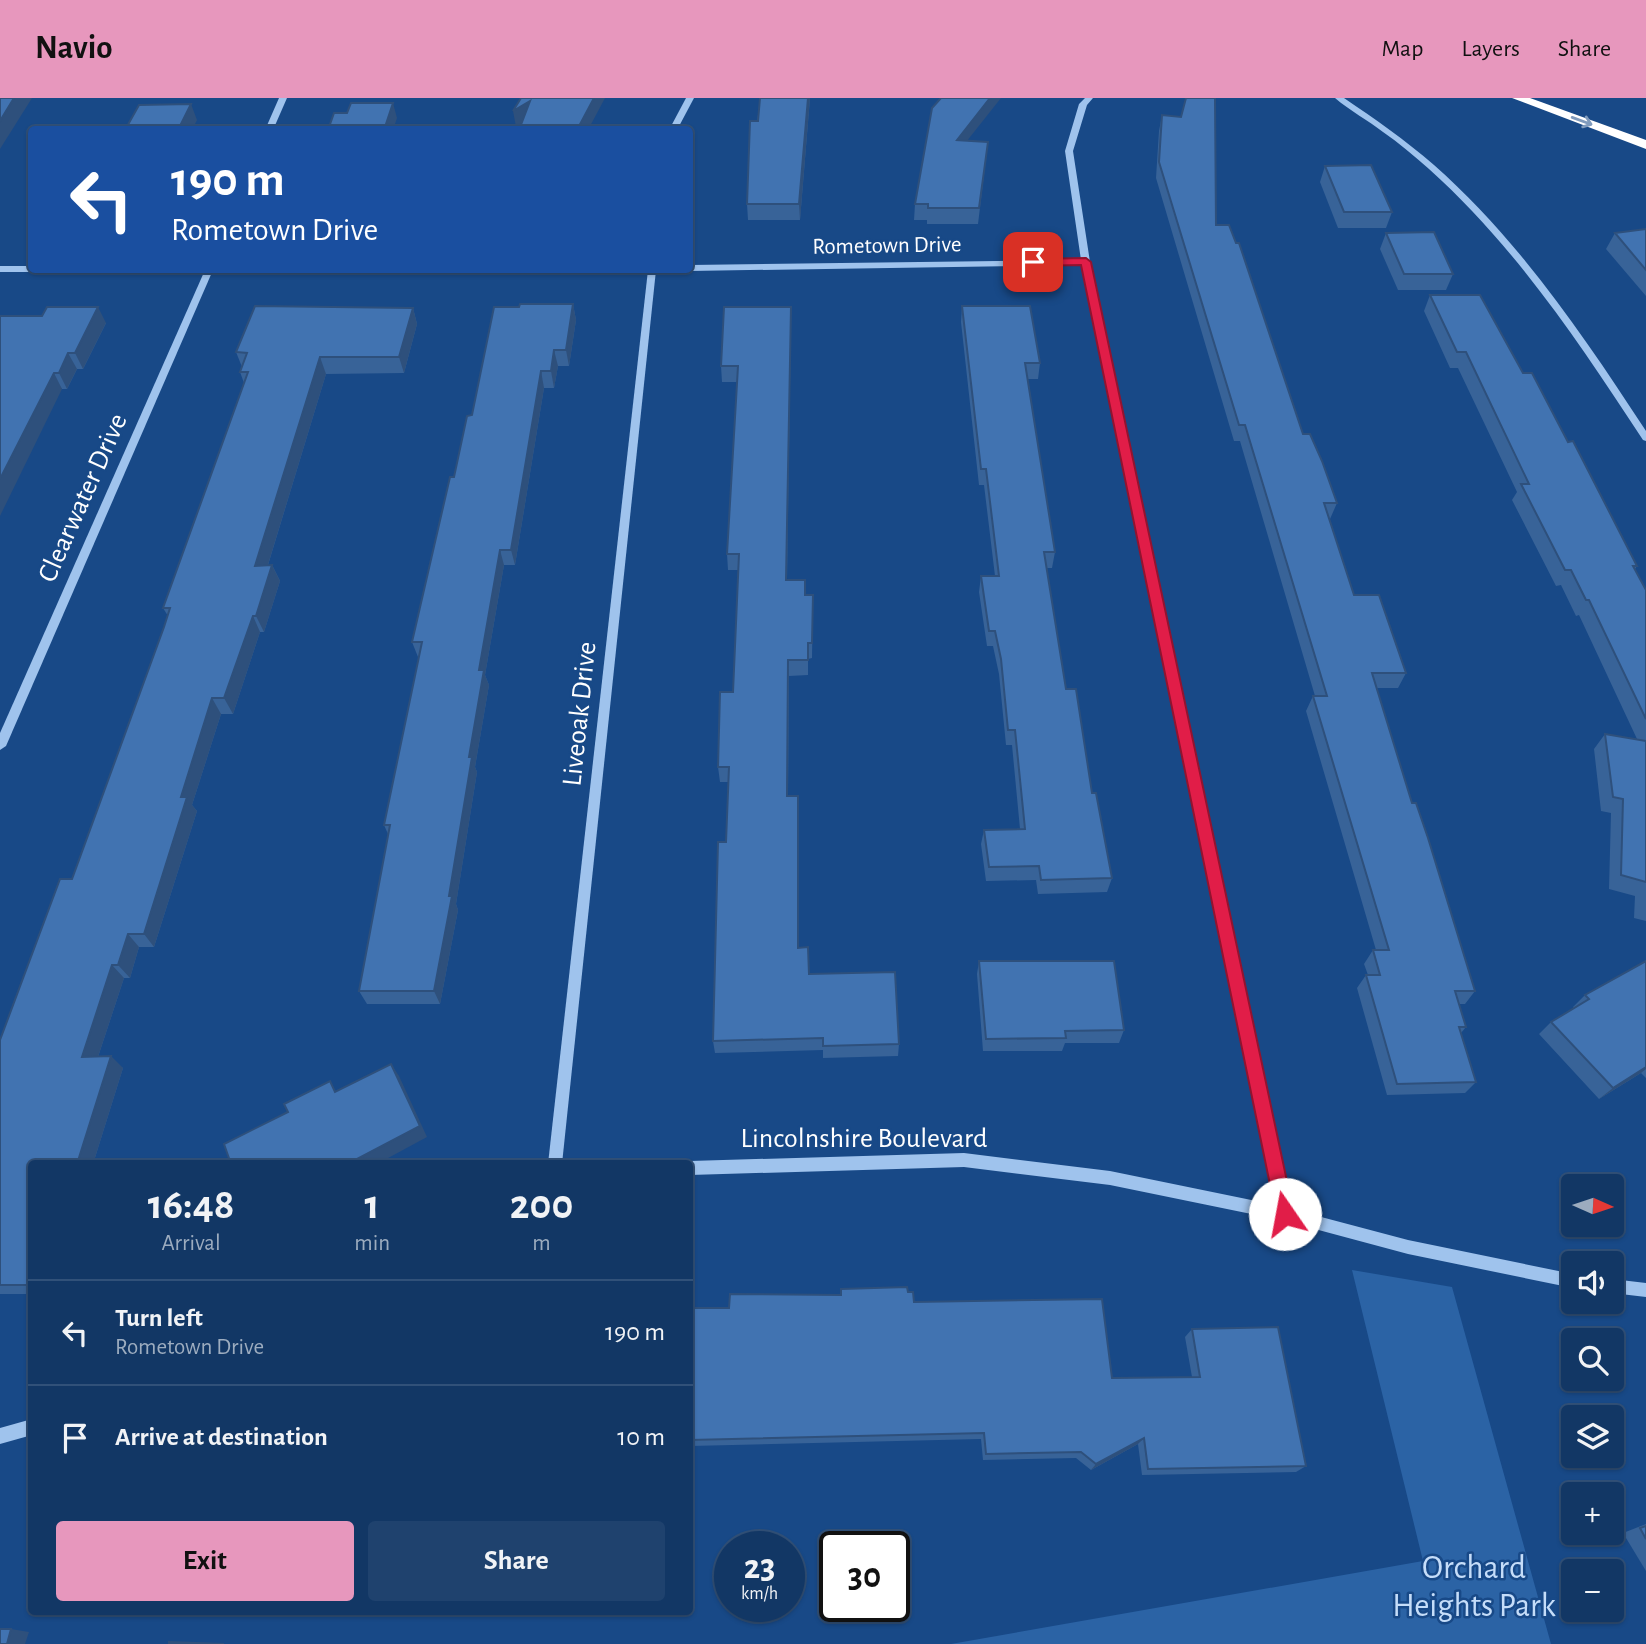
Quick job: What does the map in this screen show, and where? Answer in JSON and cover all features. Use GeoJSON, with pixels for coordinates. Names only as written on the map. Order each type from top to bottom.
{"type":"FeatureCollection","features":[{"type":"Feature","properties":{"kind":"highway"},"geometry":{"type":"LineString","coordinates":[[1518,98],[1646,145]]}},
{"type":"Feature","properties":{"kind":"street"},"geometry":{"type":"LineString","coordinates":[[271,126],[283,98]]}},
{"type":"Feature","properties":{"kind":"street"},"geometry":{"type":"LineString","coordinates":[[675,126],[690,98]]}},
{"type":"Feature","properties":{"kind":"street"},"geometry":{"type":"LineString","coordinates":[[1089,98],[1083,104],[1069,151],[1086,262],[1285,1214]]}},
{"type":"Feature","properties":{"kind":"street"},"geometry":{"type":"LineString","coordinates":[[1339,98],[1428,162],[1537,278],[1597,361],[1646,438]]}},
{"type":"Feature","properties":{"kind":"street","name":"Rometown Drive"},"geometry":{"type":"LineString","coordinates":[[693,268],[1086,262]]}},
{"type":"Feature","properties":{"kind":"street"},"geometry":{"type":"LineString","coordinates":[[0,270],[28,269]]}},
{"type":"Feature","properties":{"kind":"street","name":"Clearwater Drive"},"geometry":{"type":"LineString","coordinates":[[0,746],[208,273]]}},
{"type":"Feature","properties":{"kind":"street","name":"Liveoak Drive"},"geometry":{"type":"LineString","coordinates":[[555,1160],[652,273]]}},
{"type":"Feature","properties":{"kind":"street","name":"Lincolnshire Boulevard"},"geometry":{"type":"LineString","coordinates":[[693,1168],[964,1160],[1110,1178],[1285,1214],[1408,1247],[1561,1279]]}},
{"type":"Feature","properties":{"kind":"street"},"geometry":{"type":"LineString","coordinates":[[1624,1287],[1646,1290]]}},
{"type":"Feature","properties":{"kind":"street"},"geometry":{"type":"LineString","coordinates":[[0,1436],[28,1428]]}},
{"type":"Feature","properties":{"kind":"green space","name":"Orchard Heights Park"},"geometry":{"type":"Polygon","coordinates":[[[1352,1270],[1452,1287],[1551,1644],[951,1644],[1423,1561],[1352,1270]]]}},
{"type":"Feature","properties":{"kind":"building"},"geometry":{"type":"Polygon","coordinates":[[[0,98],[14,98],[0,121],[0,98]]]}},
{"type":"Feature","properties":{"kind":"building"},"geometry":{"type":"Polygon","coordinates":[[[521,98],[594,98],[579,126],[521,126],[530,101],[513,111],[521,98]]]}},
{"type":"Feature","properties":{"kind":"building"},"geometry":{"type":"Polygon","coordinates":[[[760,98],[808,98],[799,204],[747,204],[750,121],[758,121],[760,98]]]}},
{"type":"Feature","properties":{"kind":"building"},"geometry":{"type":"Polygon","coordinates":[[[941,98],[990,98],[957,140],[988,142],[979,208],[928,208],[928,204],[915,204],[932,108],[941,98]]]}},
{"type":"Feature","properties":{"kind":"building"},"geometry":{"type":"Polygon","coordinates":[[[1186,98],[1215,98],[1216,225],[1229,225],[1236,243],[1239,243],[1303,434],[1310,434],[1322,461],[1337,503],[1324,503],[1354,595],[1379,595],[1406,673],[1372,673],[1412,803],[1416,803],[1428,838],[1475,991],[1455,991],[1466,1027],[1459,1027],[1476,1082],[1397,1084],[1366,975],[1380,975],[1373,950],[1389,950],[1313,696],[1327,696],[1245,425],[1239,425],[1159,162],[1162,115],[1181,117],[1186,98]]]}},
{"type":"Feature","properties":{"kind":"building"},"geometry":{"type":"Polygon","coordinates":[[[351,103],[393,103],[385,126],[329,126],[334,113],[347,113],[351,103]]]}},
{"type":"Feature","properties":{"kind":"building"},"geometry":{"type":"Polygon","coordinates":[[[191,104],[180,126],[127,126],[139,105],[191,104]]]}},
{"type":"Feature","properties":{"kind":"building"},"geometry":{"type":"Polygon","coordinates":[[[1371,165],[1392,212],[1344,212],[1325,166],[1371,165]]]}},
{"type":"Feature","properties":{"kind":"building"},"geometry":{"type":"Polygon","coordinates":[[[1646,229],[1646,270],[1615,233],[1646,229]]]}},
{"type":"Feature","properties":{"kind":"building"},"geometry":{"type":"Polygon","coordinates":[[[1434,232],[1453,274],[1404,274],[1386,233],[1434,232]]]}},
{"type":"Feature","properties":{"kind":"building"},"geometry":{"type":"Polygon","coordinates":[[[1430,295],[1480,295],[1523,373],[1532,373],[1568,442],[1573,441],[1637,566],[1633,566],[1646,590],[1646,719],[1589,600],[1586,600],[1571,570],[1565,570],[1521,484],[1529,484],[1466,352],[1457,352],[1430,295]]]}},
{"type":"Feature","properties":{"kind":"building"},"geometry":{"type":"Polygon","coordinates":[[[520,304],[573,304],[566,350],[554,350],[551,371],[541,371],[511,550],[500,550],[479,670],[484,670],[449,896],[452,896],[434,991],[359,991],[390,825],[384,825],[422,642],[412,642],[450,477],[454,477],[467,416],[472,415],[494,307],[519,307],[520,304]]]}},
{"type":"Feature","properties":{"kind":"building"},"geometry":{"type":"Polygon","coordinates":[[[255,306],[413,308],[399,357],[320,357],[255,566],[272,565],[256,616],[253,616],[224,698],[212,698],[181,797],[187,797],[144,934],[128,934],[118,965],[112,965],[82,1057],[111,1056],[78,1160],[28,1160],[28,1285],[0,1285],[0,1040],[60,879],[72,879],[164,627],[170,608],[163,608],[248,372],[240,372],[247,353],[236,352],[255,306]]]}},
{"type":"Feature","properties":{"kind":"building"},"geometry":{"type":"Polygon","coordinates":[[[962,306],[1030,306],[1040,363],[1025,363],[1055,552],[1044,552],[1066,689],[1076,689],[1092,793],[1096,793],[1112,878],[1041,880],[1039,866],[989,867],[984,830],[1025,829],[1015,730],[1008,730],[1001,659],[995,631],[989,631],[981,576],[999,576],[986,469],[981,469],[962,306]]]}},
{"type":"Feature","properties":{"kind":"building"},"geometry":{"type":"Polygon","coordinates":[[[47,307],[98,307],[75,353],[68,353],[59,373],[54,373],[0,479],[0,316],[42,316],[47,307]]]}},
{"type":"Feature","properties":{"kind":"building"},"geometry":{"type":"Polygon","coordinates":[[[724,307],[791,307],[786,580],[805,580],[805,595],[813,595],[812,643],[808,643],[808,660],[788,660],[787,796],[798,796],[798,948],[808,947],[809,974],[895,972],[899,1044],[823,1046],[823,1038],[713,1041],[718,842],[726,842],[729,767],[718,767],[720,692],[733,692],[739,554],[727,554],[738,366],[721,366],[724,307]]]}},
{"type":"Feature","properties":{"kind":"building"},"geometry":{"type":"Polygon","coordinates":[[[1605,734],[1646,741],[1646,882],[1621,875],[1623,799],[1613,797],[1605,734]]]}},
{"type":"Feature","properties":{"kind":"building"},"geometry":{"type":"Polygon","coordinates":[[[979,961],[1114,961],[1124,1030],[1065,1031],[1066,1038],[986,1039],[979,961]]]}},
{"type":"Feature","properties":{"kind":"building"},"geometry":{"type":"Polygon","coordinates":[[[1646,961],[1646,1067],[1613,1088],[1551,1022],[1589,999],[1585,995],[1646,961]]]}},
{"type":"Feature","properties":{"kind":"building"},"geometry":{"type":"Polygon","coordinates":[[[391,1064],[420,1126],[357,1160],[230,1160],[224,1144],[288,1112],[284,1104],[330,1081],[335,1092],[391,1064]]]}},
{"type":"Feature","properties":{"kind":"building"},"geometry":{"type":"Polygon","coordinates":[[[907,1287],[908,1292],[913,1292],[914,1302],[1102,1299],[1112,1378],[1200,1377],[1192,1329],[1278,1327],[1306,1466],[1148,1469],[1144,1438],[1096,1464],[1081,1452],[986,1454],[984,1433],[693,1440],[693,1308],[729,1308],[730,1294],[841,1295],[841,1289],[907,1287]]]}},
{"type":"Feature","properties":{"kind":"building"},"geometry":{"type":"Polygon","coordinates":[[[1646,1526],[1646,1539],[1640,1528],[1646,1526]]]}},
{"type":"Feature","properties":{"kind":"building"},"geometry":{"type":"Polygon","coordinates":[[[0,1629],[11,1629],[7,1644],[0,1644],[0,1629]]]}},
{"type":"Feature","properties":{"kind":"building"},"geometry":{"type":"Polygon","coordinates":[[[169,1642],[224,1644],[169,1644],[169,1642]]]}},
{"type":"Feature","properties":{"kind":"route"},"geometry":{"type":"LineString","coordinates":[[1033,262],[1086,262],[1285,1214]]}}]}
